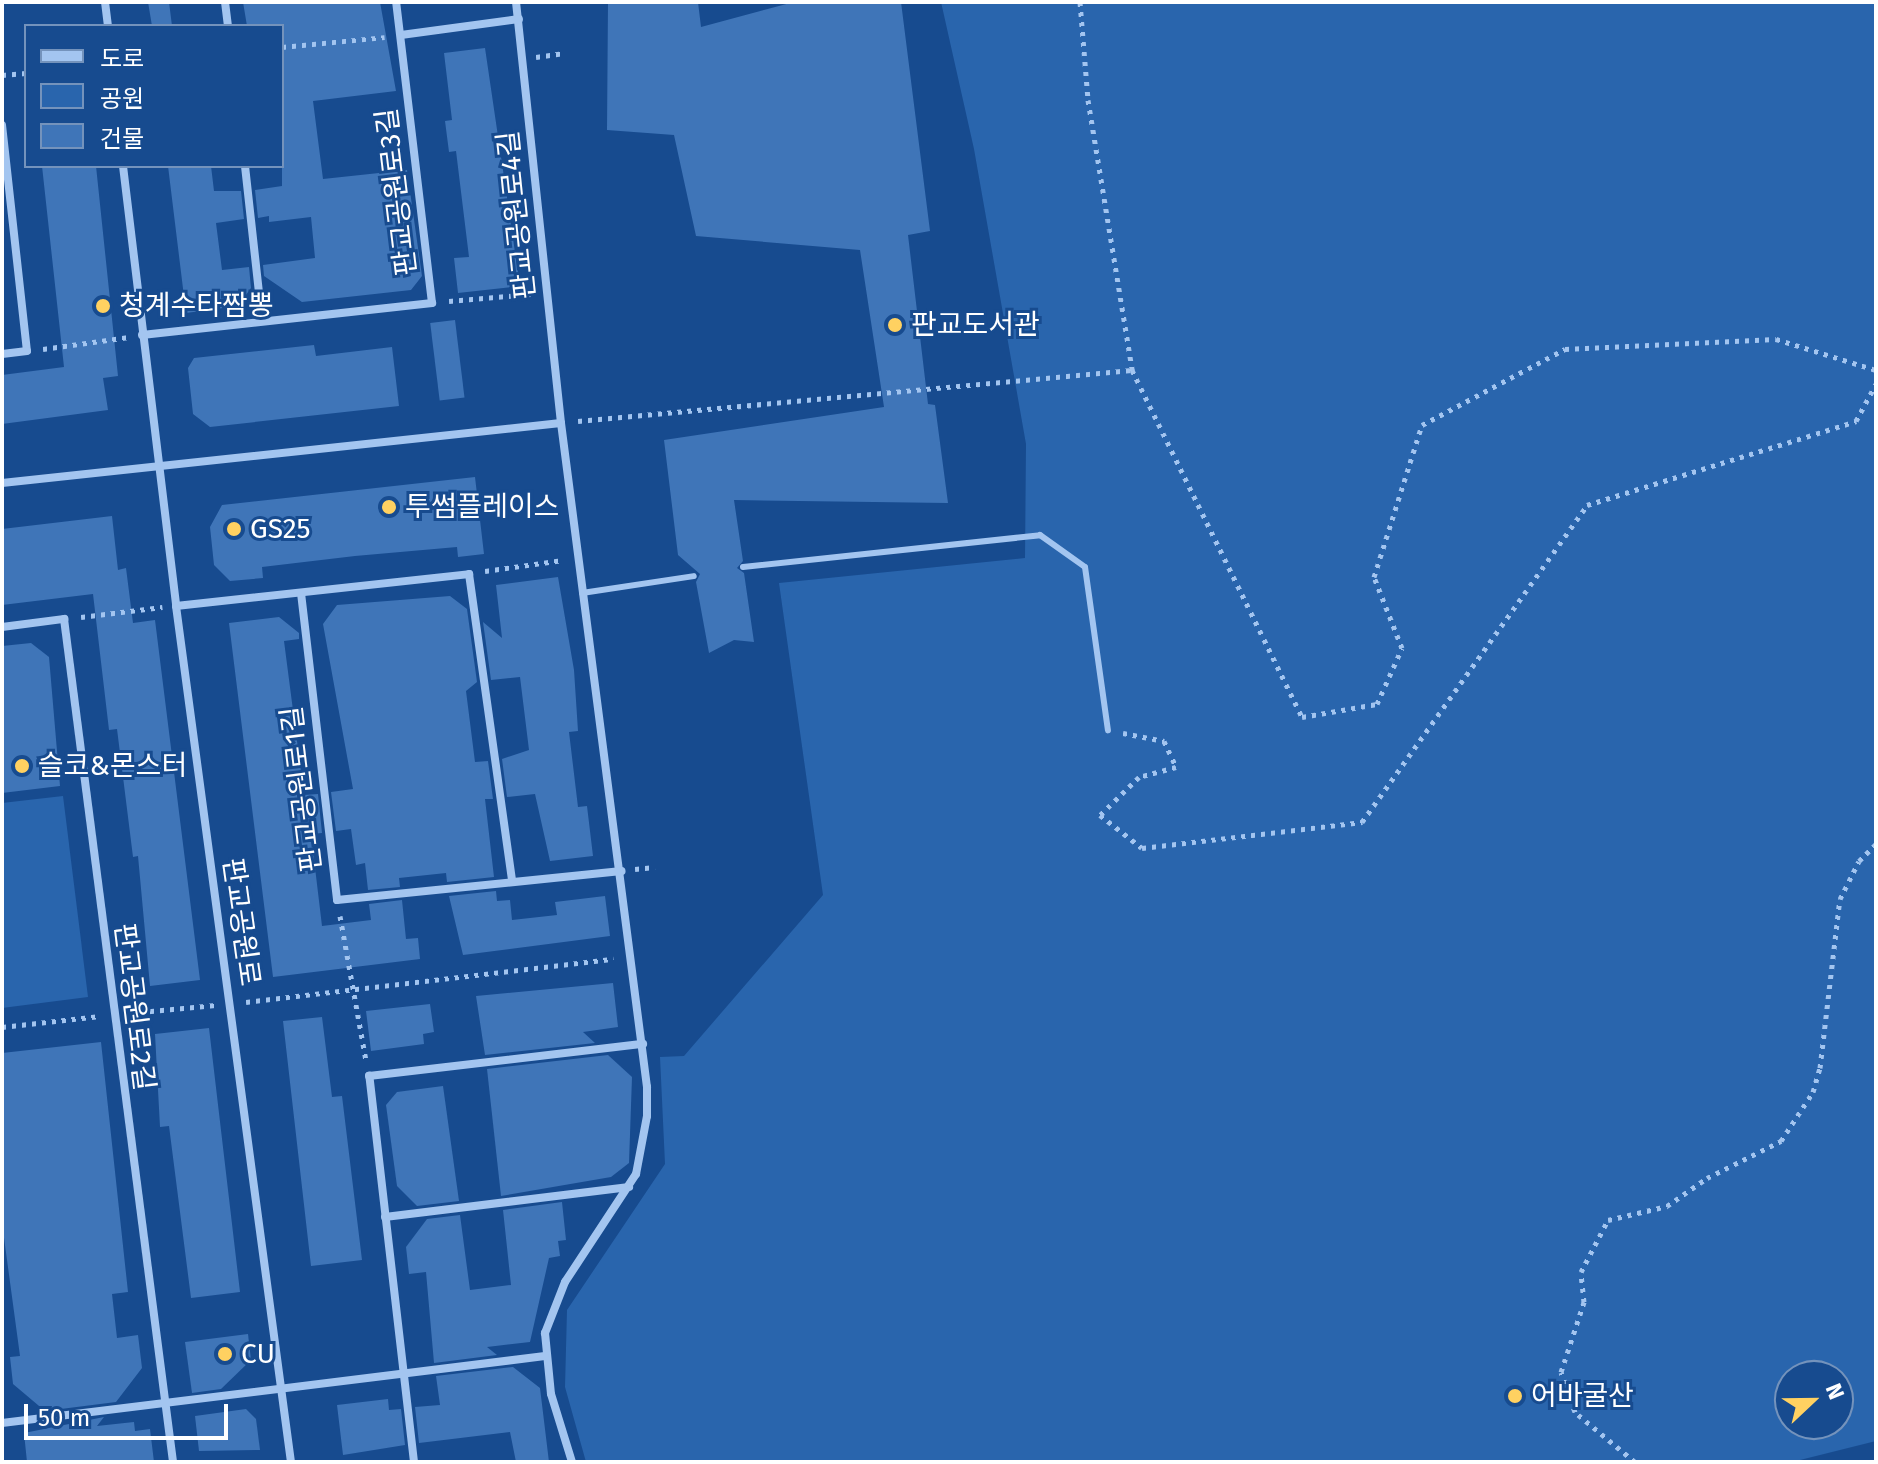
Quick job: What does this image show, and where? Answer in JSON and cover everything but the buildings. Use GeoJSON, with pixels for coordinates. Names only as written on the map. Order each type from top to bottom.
{"type":"FeatureCollection","features":[{"type":"Feature","properties":{"kind":"street"},"geometry":{"type":"LineString","coordinates":[[105,2],[108,24]]}},
{"type":"Feature","properties":{"kind":"street"},"geometry":{"type":"LineString","coordinates":[[225,2],[228,24]]}},
{"type":"Feature","properties":{"kind":"street","name":"판교공원로3길"},"geometry":{"type":"LineString","coordinates":[[142,335],[432,303],[396,2]]}},
{"type":"Feature","properties":{"kind":"street","name":"판교공원로4길"},"geometry":{"type":"LineString","coordinates":[[516,2],[561,423]]}},
{"type":"Feature","properties":{"kind":"street"},"geometry":{"type":"LineString","coordinates":[[401,35],[519,19]]}},
{"type":"Feature","properties":{"kind":"street"},"geometry":{"type":"LineString","coordinates":[[2,125],[27,351],[2,354]]}},
{"type":"Feature","properties":{"kind":"street","name":"판교공원로"},"geometry":{"type":"LineString","coordinates":[[123,168],[176,606],[284,1385],[291,1462]]}},
{"type":"Feature","properties":{"kind":"street"},"geometry":{"type":"LineString","coordinates":[[245,168],[262,321]]}},
{"type":"Feature","properties":{"kind":"street"},"geometry":{"type":"LineString","coordinates":[[2,483],[561,423],[633,957],[647,1116],[629,1187],[558,1295],[545,1333],[545,1356],[572,1462]]}},
{"type":"Feature","properties":{"kind":"street"},"geometry":{"type":"LineString","coordinates":[[176,606],[469,574],[512,880]]}},
{"type":"Feature","properties":{"kind":"street","name":"판교공원로1길"},"geometry":{"type":"LineString","coordinates":[[301,593],[337,900],[622,871]]}},
{"type":"Feature","properties":{"kind":"street"},"geometry":{"type":"LineString","coordinates":[[2,627],[64,619]]}},
{"type":"Feature","properties":{"kind":"street","name":"판교공원로2길"},"geometry":{"type":"LineString","coordinates":[[64,619],[112,1014],[173,1462]]}},
{"type":"Feature","properties":{"kind":"street"},"geometry":{"type":"LineString","coordinates":[[414,1462],[369,1076],[643,1044]]}},
{"type":"Feature","properties":{"kind":"street"},"geometry":{"type":"LineString","coordinates":[[385,1217],[629,1187]]}},
{"type":"Feature","properties":{"kind":"street"},"geometry":{"type":"LineString","coordinates":[[2,1423],[284,1385],[545,1356]]}},
{"type":"Feature","properties":{"kind":"lane"},"geometry":{"type":"LineString","coordinates":[[743,567],[1040,535],[1085,567],[1108,730]]}},
{"type":"Feature","properties":{"kind":"lane"},"geometry":{"type":"LineString","coordinates":[[582,593],[694,576]]}},
{"type":"Feature","properties":{"kind":"path"},"geometry":{"type":"LineString","coordinates":[[1080,2],[1088,100],[1132,370],[1302,717],[1377,704],[1402,648],[1374,577],[1422,425],[1565,349],[1776,339],[1876,370]]}},
{"type":"Feature","properties":{"kind":"path"},"geometry":{"type":"LineString","coordinates":[[284,47],[401,35]]}},
{"type":"Feature","properties":{"kind":"path"},"geometry":{"type":"LineString","coordinates":[[523,59],[563,53]]}},
{"type":"Feature","properties":{"kind":"path"},"geometry":{"type":"LineString","coordinates":[[2,75],[24,73]]}},
{"type":"Feature","properties":{"kind":"path"},"geometry":{"type":"LineString","coordinates":[[432,303],[547,293]]}},
{"type":"Feature","properties":{"kind":"path"},"geometry":{"type":"LineString","coordinates":[[27,351],[142,335]]}},
{"type":"Feature","properties":{"kind":"path"},"geometry":{"type":"LineString","coordinates":[[561,423],[1132,370]]}},
{"type":"Feature","properties":{"kind":"path"},"geometry":{"type":"LineString","coordinates":[[1108,730],[1164,741],[1176,767],[1139,777],[1100,815],[1142,848],[1362,822],[1587,505],[1856,421],[1876,384]]}},
{"type":"Feature","properties":{"kind":"path"},"geometry":{"type":"LineString","coordinates":[[469,574],[579,558]]}},
{"type":"Feature","properties":{"kind":"path"},"geometry":{"type":"LineString","coordinates":[[64,619],[176,606]]}},
{"type":"Feature","properties":{"kind":"path"},"geometry":{"type":"LineString","coordinates":[[1635,1462],[1575,1412],[1561,1372],[1584,1302],[1581,1272],[1608,1220],[1667,1206],[1707,1178],[1781,1141],[1813,1092],[1820,1068],[1840,899],[1859,861],[1876,844]]}},
{"type":"Feature","properties":{"kind":"path"},"geometry":{"type":"LineString","coordinates":[[337,900],[369,1076]]}},
{"type":"Feature","properties":{"kind":"path"},"geometry":{"type":"LineString","coordinates":[[2,1027],[633,957]]}},
{"type":"Feature","properties":{"kind":"green space"},"geometry":{"type":"Polygon","coordinates":[[[941,2],[1876,2],[1876,1441],[1792,1462],[586,1462],[565,1387],[567,1310],[665,1164],[660,1057],[684,1056],[823,895],[779,583],[1025,558],[1026,444],[974,149],[941,2]]]}},
{"type":"Feature","properties":{"kind":"green space"},"geometry":{"type":"Polygon","coordinates":[[[63,796],[88,997],[2,1008],[2,803],[63,796]]]}},
{"type":"Feature","properties":{"kind":"place","name":"청계수타짬뽕"},"geometry":{"type":"Point","coordinates":[103,306]}},
{"type":"Feature","properties":{"kind":"place","name":"판교도서관"},"geometry":{"type":"Point","coordinates":[895,325]}},
{"type":"Feature","properties":{"kind":"place","name":"투썸플레이스"},"geometry":{"type":"Point","coordinates":[389,507]}},
{"type":"Feature","properties":{"kind":"place","name":"GS25"},"geometry":{"type":"Point","coordinates":[234,529]}},
{"type":"Feature","properties":{"kind":"place","name":"슬코&몬스터"},"geometry":{"type":"Point","coordinates":[22,766]}},
{"type":"Feature","properties":{"kind":"place","name":"CU"},"geometry":{"type":"Point","coordinates":[225,1354]}},
{"type":"Feature","properties":{"kind":"place","name":"어바굴산"},"geometry":{"type":"Point","coordinates":[1515,1396]}}]}
